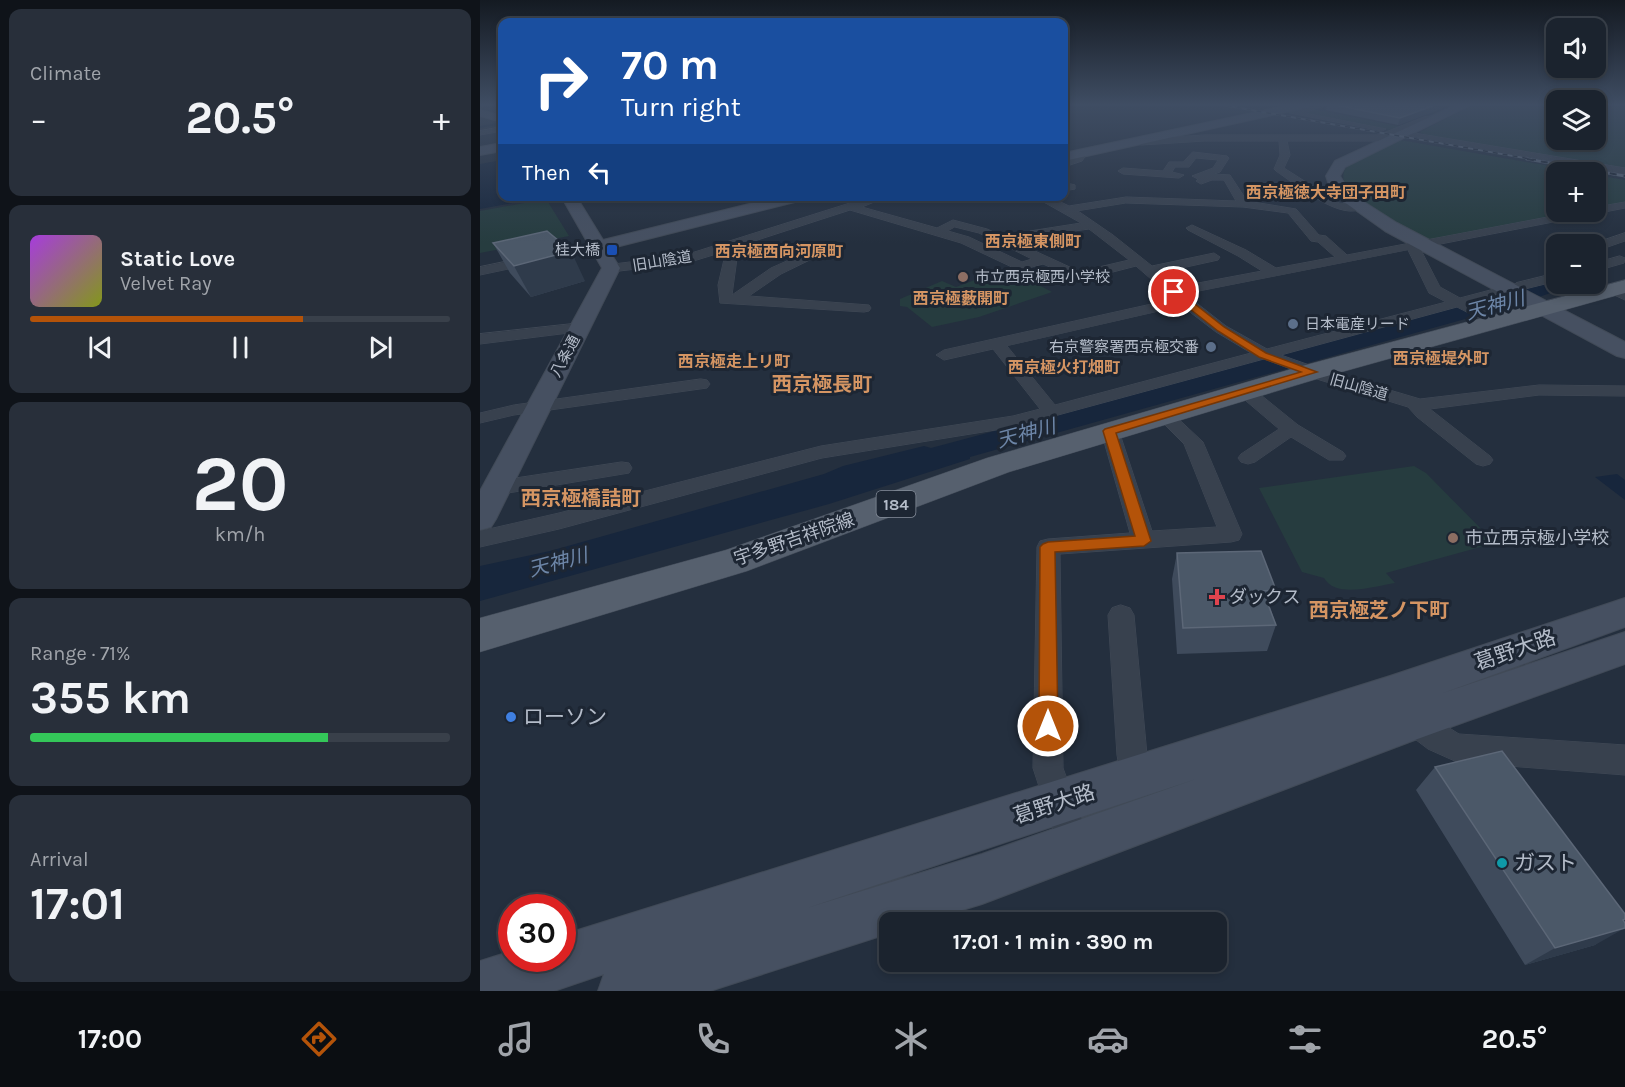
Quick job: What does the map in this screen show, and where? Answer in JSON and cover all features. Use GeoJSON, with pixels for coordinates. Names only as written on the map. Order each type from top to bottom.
{"type":"FeatureCollection","features":[{"type":"Feature","properties":{"kind":"main road","name":"宇多野吉祥院線"},"geometry":{"type":"LineString","coordinates":[[480,635],[734,561],[998,465],[1306,371],[1490,318],[1620,291]]}},
{"type":"Feature","properties":{"kind":"street"},"geometry":{"type":"LineString","coordinates":[[1068,157],[1101,150]]}},
{"type":"Feature","properties":{"kind":"street"},"geometry":{"type":"LineString","coordinates":[[1284,150],[1285,156],[1279,170],[1335,205],[1359,207]]}},
{"type":"Feature","properties":{"kind":"street"},"geometry":{"type":"LineString","coordinates":[[1369,150],[1340,164],[1333,176],[1336,185],[1345,196],[1359,207],[1418,246],[1510,290],[1625,351]]}},
{"type":"Feature","properties":{"kind":"street"},"geometry":{"type":"LineString","coordinates":[[1505,150],[1625,171]]}},
{"type":"Feature","properties":{"kind":"street"},"geometry":{"type":"LineString","coordinates":[[1068,163],[1079,159],[1081,155]]}},
{"type":"Feature","properties":{"kind":"street"},"geometry":{"type":"LineString","coordinates":[[1166,174],[1172,164],[1186,165],[1193,155],[1224,158],[1217,170],[1195,183],[1204,202]]}},
{"type":"Feature","properties":{"kind":"street"},"geometry":{"type":"LineString","coordinates":[[1123,171],[1202,178],[1227,177],[1243,204]]}},
{"type":"Feature","properties":{"kind":"street"},"geometry":{"type":"LineString","coordinates":[[1067,210],[1126,200],[1243,204],[1292,211],[1315,238],[1323,239],[1345,260]]}},
{"type":"Feature","properties":{"kind":"street"},"geometry":{"type":"LineString","coordinates":[[571,201],[611,268]]}},
{"type":"Feature","properties":{"kind":"street"},"geometry":{"type":"LineString","coordinates":[[480,271],[781,201]]}},
{"type":"Feature","properties":{"kind":"street","name":"旧山陰道"},"geometry":{"type":"LineString","coordinates":[[611,268],[670,262],[729,246],[869,201]]}},
{"type":"Feature","properties":{"kind":"street","name":"旧山陰道"},"geometry":{"type":"LineString","coordinates":[[1048,201],[1090,225],[1221,329],[1264,355],[1306,371],[1414,403],[1435,404],[1539,390],[1625,391]]}},
{"type":"Feature","properties":{"kind":"street"},"geometry":{"type":"LineString","coordinates":[[944,355],[997,344],[1274,273],[1624,206]]}},
{"type":"Feature","properties":{"kind":"street"},"geometry":{"type":"LineString","coordinates":[[851,207],[940,231],[1021,266],[1042,260],[1085,279],[1104,270],[1136,262]]}},
{"type":"Feature","properties":{"kind":"street"},"geometry":{"type":"LineString","coordinates":[[1034,234],[1090,225]]}},
{"type":"Feature","properties":{"kind":"street"},"geometry":{"type":"LineString","coordinates":[[1192,228],[1242,252],[1274,273]]}},
{"type":"Feature","properties":{"kind":"street"},"geometry":{"type":"LineString","coordinates":[[1606,244],[1625,237]]}},
{"type":"Feature","properties":{"kind":"street"},"geometry":{"type":"LineString","coordinates":[[729,246],[732,251],[725,285],[725,300],[864,308]]}},
{"type":"Feature","properties":{"kind":"street"},"geometry":{"type":"LineString","coordinates":[[1418,246],[1434,290],[1490,318]]}},
{"type":"Feature","properties":{"kind":"street"},"geometry":{"type":"LineString","coordinates":[[735,299],[776,271],[816,252]]}},
{"type":"Feature","properties":{"kind":"street"},"geometry":{"type":"LineString","coordinates":[[1148,271],[1214,257]]}},
{"type":"Feature","properties":{"kind":"street"},"geometry":{"type":"LineString","coordinates":[[1606,263],[1620,260]]}},
{"type":"Feature","properties":{"kind":"street","name":"八条通"},"geometry":{"type":"LineString","coordinates":[[480,519],[611,268]]}},
{"type":"Feature","properties":{"kind":"street"},"geometry":{"type":"LineString","coordinates":[[480,538],[559,521],[821,452],[1004,423],[1546,280]]}},
{"type":"Feature","properties":{"kind":"street"},"geometry":{"type":"LineString","coordinates":[[480,339],[580,328]]}},
{"type":"Feature","properties":{"kind":"street"},"geometry":{"type":"LineString","coordinates":[[997,344],[1051,411]]}},
{"type":"Feature","properties":{"kind":"street"},"geometry":{"type":"LineString","coordinates":[[480,418],[538,407],[701,384]]}},
{"type":"Feature","properties":{"kind":"street"},"geometry":{"type":"LineString","coordinates":[[1245,391],[1291,429],[1336,456]]}},
{"type":"Feature","properties":{"kind":"street"},"geometry":{"type":"LineString","coordinates":[[1414,403],[1423,413],[1483,460]]}},
{"type":"Feature","properties":{"kind":"street"},"geometry":{"type":"LineString","coordinates":[[1074,845],[1048,768],[1048,547],[1231,534],[1193,442],[1164,415]]}},
{"type":"Feature","properties":{"kind":"street"},"geometry":{"type":"LineString","coordinates":[[1248,458],[1291,429]]}},
{"type":"Feature","properties":{"kind":"street"},"geometry":{"type":"LineString","coordinates":[[1110,431],[1144,541]]}},
{"type":"Feature","properties":{"kind":"street"},"geometry":{"type":"LineString","coordinates":[[496,488],[622,468]]}},
{"type":"Feature","properties":{"kind":"street","name":"葛野大路"},"geometry":{"type":"LineString","coordinates":[[625,991],[982,879],[1074,845],[1625,612]]}},
{"type":"Feature","properties":{"kind":"street"},"geometry":{"type":"LineString","coordinates":[[1121,615],[1132,755],[1136,778]]}},
{"type":"Feature","properties":{"kind":"street","name":"葛野大路"},"geometry":{"type":"LineString","coordinates":[[480,988],[1136,778],[1625,648]]}},
{"type":"Feature","properties":{"kind":"street"},"geometry":{"type":"LineString","coordinates":[[1401,708],[1438,739],[1456,748],[1625,760]]}},
{"type":"Feature","properties":{"kind":"green space"},"geometry":{"type":"Polygon","coordinates":[[[1375,150],[1459,150],[1546,165],[1546,219],[1428,240],[1387,218],[1350,192],[1344,180],[1344,173],[1352,163],[1375,150]]]}},
{"type":"Feature","properties":{"kind":"green space"},"geometry":{"type":"Polygon","coordinates":[[[1512,150],[1625,150],[1625,170],[1606,167],[1606,162],[1579,162],[1512,150]]]}},
{"type":"Feature","properties":{"kind":"green space"},"geometry":{"type":"Polygon","coordinates":[[[1606,177],[1625,180],[1625,203],[1606,207],[1606,177]]]}},
{"type":"Feature","properties":{"kind":"green space"},"geometry":{"type":"Polygon","coordinates":[[[535,201],[548,202],[569,236],[480,253],[480,211],[535,201]]]}},
{"type":"Feature","properties":{"kind":"green space"},"geometry":{"type":"Polygon","coordinates":[[[1016,273],[1052,292],[979,317],[932,327],[907,307],[900,306],[900,299],[942,281],[956,287],[983,277],[993,281],[1016,273]]]}},
{"type":"Feature","properties":{"kind":"green space"},"geometry":{"type":"Polygon","coordinates":[[[1414,466],[1426,473],[1495,543],[1386,573],[1395,583],[1356,590],[1337,588],[1324,578],[1302,572],[1259,488],[1414,466]]]}},
{"type":"Feature","properties":{"kind":"water"},"geometry":{"type":"Polygon","coordinates":[[[498,161],[498,201],[523,201],[480,209],[480,164],[498,161]]]}},
{"type":"Feature","properties":{"kind":"water","name":"天神川"},"geometry":{"type":"Polygon","coordinates":[[[1546,284],[1548,294],[1519,304],[970,457],[970,459],[829,504],[480,601],[480,566],[550,551],[824,474],[843,466],[924,446],[931,448],[1546,284]]]}},
{"type":"Feature","properties":{"kind":"water"},"geometry":{"type":"Polygon","coordinates":[[[1617,474],[1625,480],[1625,500],[1595,477],[1617,474]]]}},
{"type":"Feature","properties":{"kind":"building"},"geometry":{"type":"Polygon","coordinates":[[[547,231],[571,251],[514,266],[493,243],[547,231]]]}},
{"type":"Feature","properties":{"kind":"building"},"geometry":{"type":"Polygon","coordinates":[[[1261,551],[1276,590],[1263,591],[1276,625],[1183,628],[1177,553],[1261,551]]]}},
{"type":"Feature","properties":{"kind":"building"},"geometry":{"type":"Polygon","coordinates":[[[1502,751],[1625,914],[1623,920],[1625,928],[1555,948],[1435,767],[1502,751]]]}},
{"type":"Feature","properties":{"kind":"railway"},"geometry":{"type":"LineString","coordinates":[[1480,150],[1536,160]]}},
{"type":"Feature","properties":{"kind":"railway"},"geometry":{"type":"LineString","coordinates":[[1527,159],[1625,176]]}},
{"type":"Feature","properties":{"kind":"place","name":"桂大橋"},"geometry":{"type":"Point","coordinates":[612,250]}},
{"type":"Feature","properties":{"kind":"place","name":"市立西京極西小学校"},"geometry":{"type":"Point","coordinates":[963,277]}},
{"type":"Feature","properties":{"kind":"place","name":"日本電産リード"},"geometry":{"type":"Point","coordinates":[1293,324]}},
{"type":"Feature","properties":{"kind":"place","name":"右京警察署西京極交番"},"geometry":{"type":"Point","coordinates":[1211,347]}},
{"type":"Feature","properties":{"kind":"place","name":"市立西京極小学校"},"geometry":{"type":"Point","coordinates":[1453,538]}},
{"type":"Feature","properties":{"kind":"place","name":"ダックス"},"geometry":{"type":"Point","coordinates":[1217,597]}},
{"type":"Feature","properties":{"kind":"place","name":"ローソン"},"geometry":{"type":"Point","coordinates":[511,717]}},
{"type":"Feature","properties":{"kind":"place","name":"ガスト"},"geometry":{"type":"Point","coordinates":[1502,863]}},
{"type":"Feature","properties":{"kind":"district","name":"西京極徳大寺団子田町"},"geometry":{"type":"Point","coordinates":[1326,192]}},
{"type":"Feature","properties":{"kind":"district","name":"西京極東側町"},"geometry":{"type":"Point","coordinates":[1033,241]}},
{"type":"Feature","properties":{"kind":"district","name":"西京極西向河原町"},"geometry":{"type":"Point","coordinates":[779,251]}},
{"type":"Feature","properties":{"kind":"district","name":"西京極藪開町"},"geometry":{"type":"Point","coordinates":[961,298]}},
{"type":"Feature","properties":{"kind":"district","name":"西京極堤外町"},"geometry":{"type":"Point","coordinates":[1441,358]}},
{"type":"Feature","properties":{"kind":"district","name":"西京極走上リ町"},"geometry":{"type":"Point","coordinates":[734,361]}},
{"type":"Feature","properties":{"kind":"district","name":"西京極火打畑町"},"geometry":{"type":"Point","coordinates":[1064,367]}},
{"type":"Feature","properties":{"kind":"district","name":"西京極長町"},"geometry":{"type":"Point","coordinates":[822,384]}},
{"type":"Feature","properties":{"kind":"district","name":"西京極橋詰町"},"geometry":{"type":"Point","coordinates":[581,498]}},
{"type":"Feature","properties":{"kind":"district","name":"西京極芝ノ下町"},"geometry":{"type":"Point","coordinates":[1379,610]}},
{"type":"Feature","properties":{"kind":"route"},"geometry":{"type":"LineString","coordinates":[[1048,726],[1048,547],[1144,541],[1110,431],[1311,372],[1263,355],[1221,329],[1174,292]]}}]}
